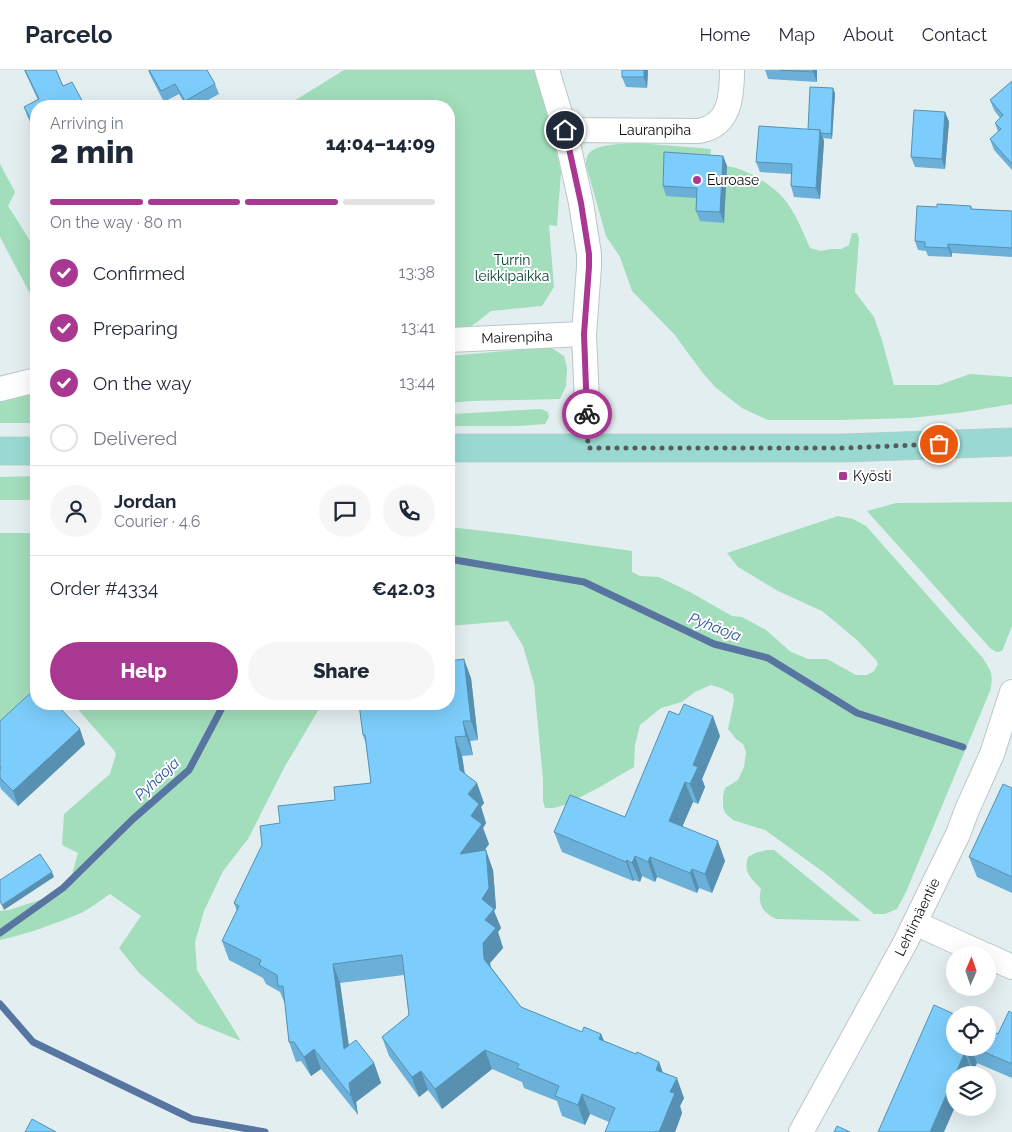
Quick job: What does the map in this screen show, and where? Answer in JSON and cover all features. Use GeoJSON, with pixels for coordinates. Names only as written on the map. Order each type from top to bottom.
{"type":"FeatureCollection","features":[{"type":"Feature","properties":{"kind":"main road"},"geometry":{"type":"LineString","coordinates":[[455,448],[844,448],[1012,442]]}},
{"type":"Feature","properties":{"kind":"main road"},"geometry":{"type":"LineString","coordinates":[[0,451],[30,451]]}},
{"type":"Feature","properties":{"kind":"street"},"geometry":{"type":"LineString","coordinates":[[546,70],[565,130],[581,203],[589,254],[584,334],[588,448]]}},
{"type":"Feature","properties":{"kind":"street","name":"Lauranpiha"},"geometry":{"type":"LineString","coordinates":[[565,130],[699,131],[707,129],[719,121],[729,104],[732,70]]}},
{"type":"Feature","properties":{"kind":"street","name":"Mairenpiha"},"geometry":{"type":"LineString","coordinates":[[455,340],[584,334]]}},
{"type":"Feature","properties":{"kind":"street"},"geometry":{"type":"LineString","coordinates":[[0,389],[30,382]]}},
{"type":"Feature","properties":{"kind":"street","name":"Lehtimäentie"},"geometry":{"type":"LineString","coordinates":[[801,1132],[895,961],[958,834],[992,754],[1012,692]]}},
{"type":"Feature","properties":{"kind":"street"},"geometry":{"type":"LineString","coordinates":[[915,923],[964,946]]}},
{"type":"Feature","properties":{"kind":"street"},"geometry":{"type":"LineString","coordinates":[[996,960],[1012,967]]}},
{"type":"Feature","properties":{"kind":"green space","name":"Turrin leikkipaikka"},"geometry":{"type":"Polygon","coordinates":[[[344,70],[537,70],[561,172],[557,226],[549,225],[554,287],[542,306],[491,311],[464,330],[455,329],[455,100],[296,100],[344,70]]]}},
{"type":"Feature","properties":{"kind":"green space"},"geometry":{"type":"Polygon","coordinates":[[[638,143],[711,149],[710,165],[733,167],[742,170],[758,178],[780,194],[793,211],[810,248],[821,251],[841,249],[849,245],[852,233],[857,233],[859,238],[855,292],[874,317],[894,385],[939,385],[970,374],[1012,377],[1012,404],[911,418],[839,420],[768,420],[742,408],[715,387],[674,334],[632,291],[620,257],[606,236],[586,165],[587,157],[590,152],[601,147],[638,143]]]}},
{"type":"Feature","properties":{"kind":"green space"},"geometry":{"type":"Polygon","coordinates":[[[0,164],[15,192],[8,206],[30,241],[30,294],[0,237],[0,164]]]}},
{"type":"Feature","properties":{"kind":"green space"},"geometry":{"type":"Polygon","coordinates":[[[550,347],[564,356],[567,368],[566,386],[560,399],[455,402],[455,355],[550,347]]]}},
{"type":"Feature","properties":{"kind":"green space"},"geometry":{"type":"Polygon","coordinates":[[[30,394],[30,423],[0,423],[0,402],[30,394]]]}},
{"type":"Feature","properties":{"kind":"green space"},"geometry":{"type":"Polygon","coordinates":[[[541,409],[548,412],[549,417],[545,424],[455,426],[455,414],[541,409]]]}},
{"type":"Feature","properties":{"kind":"green space"},"geometry":{"type":"Polygon","coordinates":[[[30,476],[30,500],[0,500],[0,477],[30,476]]]}},
{"type":"Feature","properties":{"kind":"green space"},"geometry":{"type":"Polygon","coordinates":[[[1012,502],[1012,626],[1002,651],[997,652],[991,649],[867,511],[896,503],[1012,502]]]}},
{"type":"Feature","properties":{"kind":"green space"},"geometry":{"type":"Polygon","coordinates":[[[838,516],[853,519],[866,526],[982,657],[990,669],[992,681],[990,691],[906,892],[897,909],[885,914],[874,914],[826,874],[765,830],[733,820],[725,813],[723,796],[725,788],[738,780],[744,767],[746,752],[743,744],[728,729],[734,701],[733,694],[711,685],[695,692],[682,702],[661,708],[640,725],[635,745],[634,767],[567,804],[554,808],[545,808],[534,684],[523,646],[508,621],[455,625],[455,528],[632,551],[632,572],[640,576],[659,577],[732,616],[742,617],[766,630],[791,652],[808,659],[827,659],[856,675],[867,675],[874,671],[878,664],[876,660],[857,640],[822,611],[778,591],[738,567],[727,553],[838,516]]]}},
{"type":"Feature","properties":{"kind":"green space"},"geometry":{"type":"Polygon","coordinates":[[[0,533],[30,533],[30,702],[0,726],[0,533]]]}},
{"type":"Feature","properties":{"kind":"green space"},"geometry":{"type":"Polygon","coordinates":[[[78,710],[318,710],[284,768],[248,839],[223,871],[204,911],[195,942],[197,970],[241,1041],[197,1023],[139,973],[119,948],[141,916],[110,894],[72,917],[52,925],[0,940],[0,911],[9,910],[58,894],[71,878],[78,853],[62,845],[64,814],[110,774],[116,754],[78,710]]]}},
{"type":"Feature","properties":{"kind":"green space"},"geometry":{"type":"Polygon","coordinates":[[[767,850],[774,850],[861,921],[776,919],[764,911],[760,899],[761,889],[749,875],[747,863],[748,857],[767,850]]]}},
{"type":"Feature","properties":{"kind":"building"},"geometry":{"type":"Polygon","coordinates":[[[25,70],[56,70],[63,86],[72,82],[82,100],[37,100],[39,99],[25,70]]]}},
{"type":"Feature","properties":{"kind":"building"},"geometry":{"type":"Polygon","coordinates":[[[149,70],[207,70],[215,84],[187,100],[184,100],[175,84],[161,91],[149,70]]]}},
{"type":"Feature","properties":{"kind":"building"},"geometry":{"type":"Polygon","coordinates":[[[622,70],[644,70],[644,77],[622,77],[622,70]]]}},
{"type":"Feature","properties":{"kind":"building"},"geometry":{"type":"Polygon","coordinates":[[[780,70],[813,70],[813,72],[780,70]]]}},
{"type":"Feature","properties":{"kind":"building"},"geometry":{"type":"Polygon","coordinates":[[[1012,81],[1012,164],[990,139],[1001,129],[995,123],[1003,115],[990,100],[1012,81]]]}},
{"type":"Feature","properties":{"kind":"building"},"geometry":{"type":"Polygon","coordinates":[[[810,87],[833,88],[831,134],[821,133],[820,130],[808,130],[810,87]]]}},
{"type":"Feature","properties":{"kind":"building"},"geometry":{"type":"Polygon","coordinates":[[[30,104],[30,118],[24,107],[30,104]]]}},
{"type":"Feature","properties":{"kind":"building"},"geometry":{"type":"Polygon","coordinates":[[[914,110],[945,112],[942,159],[911,157],[914,110]]]}},
{"type":"Feature","properties":{"kind":"building"},"geometry":{"type":"Polygon","coordinates":[[[759,126],[820,130],[816,188],[791,186],[792,164],[756,162],[759,126]]]}},
{"type":"Feature","properties":{"kind":"building"},"geometry":{"type":"Polygon","coordinates":[[[664,152],[723,156],[720,212],[696,211],[697,188],[663,186],[664,152]]]}},
{"type":"Feature","properties":{"kind":"building"},"geometry":{"type":"Polygon","coordinates":[[[937,204],[971,206],[971,209],[1012,211],[1012,248],[948,244],[948,248],[925,247],[925,242],[915,241],[917,206],[937,207],[937,204]]]}},
{"type":"Feature","properties":{"kind":"building"},"geometry":{"type":"Polygon","coordinates":[[[464,659],[471,721],[463,721],[466,736],[455,737],[460,770],[477,783],[468,794],[479,804],[471,816],[482,824],[460,854],[486,850],[489,888],[482,899],[494,909],[485,920],[496,928],[483,943],[484,959],[521,1007],[582,1032],[584,1027],[601,1034],[599,1039],[659,1062],[656,1070],[677,1078],[670,1092],[675,1093],[659,1132],[605,1132],[615,1108],[582,1094],[578,1105],[555,1096],[559,1086],[517,1068],[519,1064],[485,1050],[435,1089],[421,1071],[412,1077],[382,1037],[409,1015],[402,955],[333,964],[344,1049],[356,1040],[374,1063],[349,1083],[351,1096],[314,1049],[304,1057],[294,1042],[289,1042],[283,986],[278,986],[277,975],[259,965],[261,960],[222,941],[239,906],[234,903],[262,845],[260,826],[280,823],[278,806],[335,800],[334,787],[371,783],[360,710],[455,710],[455,660],[464,659]]]}},
{"type":"Feature","properties":{"kind":"building"},"geometry":{"type":"Polygon","coordinates":[[[30,694],[30,710],[62,710],[80,729],[13,791],[0,778],[0,721],[30,694]]]}},
{"type":"Feature","properties":{"kind":"building"},"geometry":{"type":"Polygon","coordinates":[[[684,704],[713,716],[693,765],[698,767],[690,784],[685,782],[669,821],[718,841],[705,874],[692,869],[690,873],[650,857],[648,862],[635,856],[632,863],[627,860],[626,862],[554,832],[570,795],[625,817],[669,711],[679,715],[684,704]]]}},
{"type":"Feature","properties":{"kind":"building"},"geometry":{"type":"Polygon","coordinates":[[[1003,784],[1012,788],[1012,877],[969,857],[1003,784]]]}},
{"type":"Feature","properties":{"kind":"building"},"geometry":{"type":"Polygon","coordinates":[[[40,854],[52,872],[2,905],[0,901],[0,880],[40,854]]]}},
{"type":"Feature","properties":{"kind":"building"},"geometry":{"type":"Polygon","coordinates":[[[934,1005],[946,1010],[946,1056],[963,1056],[959,1066],[946,1066],[946,1095],[930,1132],[878,1132],[934,1005]]]}},
{"type":"Feature","properties":{"kind":"building"},"geometry":{"type":"Polygon","coordinates":[[[1009,1011],[1012,1013],[1012,1064],[994,1056],[996,1056],[996,1033],[998,1034],[1009,1011]]]}},
{"type":"Feature","properties":{"kind":"building"},"geometry":{"type":"Polygon","coordinates":[[[32,1119],[56,1132],[25,1132],[32,1119]]]}},
{"type":"Feature","properties":{"kind":"building"},"geometry":{"type":"Polygon","coordinates":[[[837,1126],[850,1132],[834,1132],[837,1126]]]}},
{"type":"Feature","properties":{"kind":"waterway","name":"Pyhäoja"},"geometry":{"type":"LineString","coordinates":[[455,560],[584,582],[714,644],[768,658],[857,713],[963,747]]}},
{"type":"Feature","properties":{"kind":"waterway"},"geometry":{"type":"LineString","coordinates":[[0,933],[63,888],[133,819],[189,770],[221,710]]}},
{"type":"Feature","properties":{"kind":"waterway"},"geometry":{"type":"LineString","coordinates":[[0,1004],[33,1042],[192,1119],[265,1132]]}},
{"type":"Feature","properties":{"kind":"way so far"},"geometry":{"type":"LineString","coordinates":[[587,414],[588,448],[844,448],[939,444]]}},
{"type":"Feature","properties":{"kind":"place","name":"Euroase"},"geometry":{"type":"Point","coordinates":[697,180]}},
{"type":"Feature","properties":{"kind":"place","name":"Kyösti"},"geometry":{"type":"Point","coordinates":[843,476]}},
{"type":"Feature","properties":{"kind":"route"},"geometry":{"type":"LineString","coordinates":[[565,130],[581,203],[589,254],[584,334],[587,414]]}}]}
